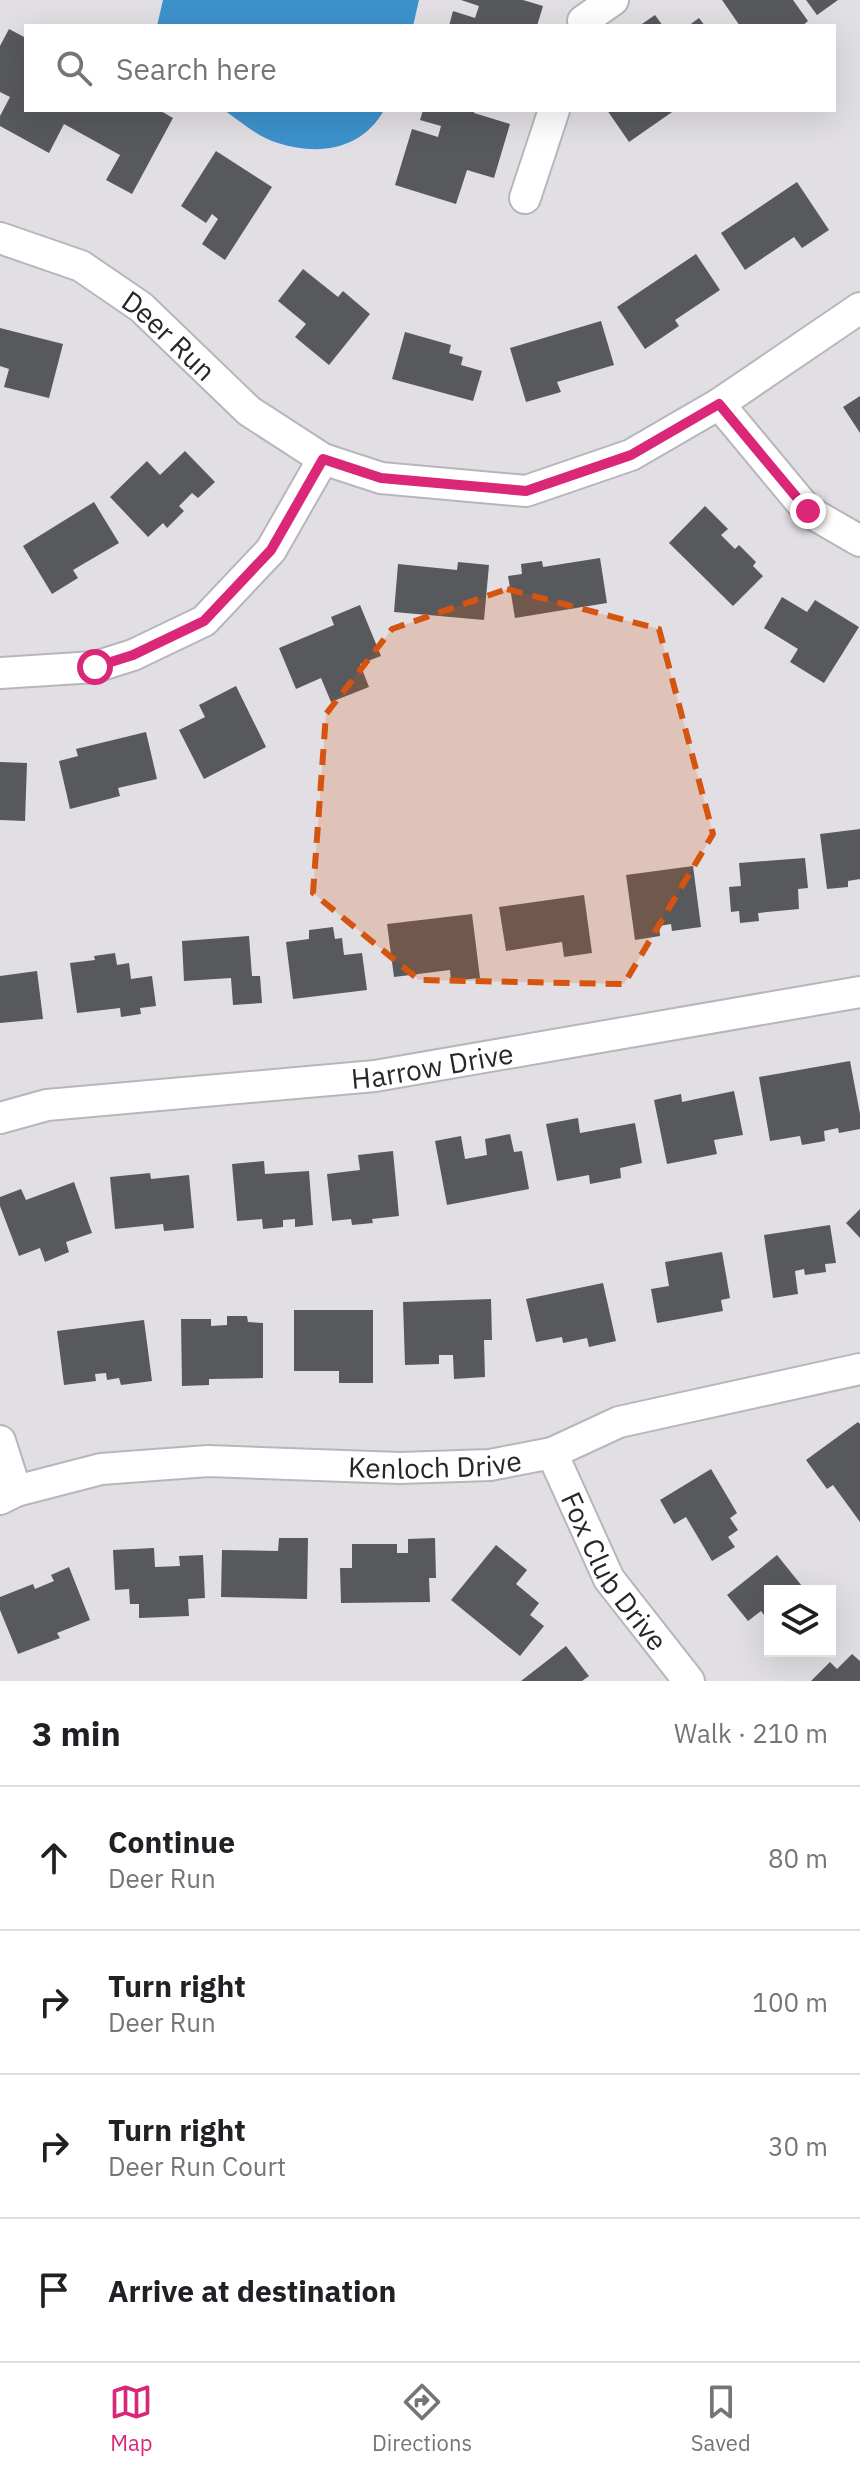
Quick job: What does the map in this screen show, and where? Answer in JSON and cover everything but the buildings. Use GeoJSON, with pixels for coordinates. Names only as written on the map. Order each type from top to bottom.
{"type":"FeatureCollection","features":[{"type":"Feature","properties":{"kind":"street"},"geometry":{"type":"LineString","coordinates":[[584,16],[613,0]]}},
{"type":"Feature","properties":{"kind":"street"},"geometry":{"type":"LineString","coordinates":[[525,198],[553,112]]}},
{"type":"Feature","properties":{"kind":"street","name":"Deer Run"},"geometry":{"type":"LineString","coordinates":[[0,238],[81,266],[141,307],[249,411],[323,459],[381,478],[526,491],[631,455],[719,404],[860,308]]}},
{"type":"Feature","properties":{"kind":"street"},"geometry":{"type":"LineString","coordinates":[[719,404],[808,511],[860,541]]}},
{"type":"Feature","properties":{"kind":"street"},"geometry":{"type":"LineString","coordinates":[[0,673],[95,667],[133,655],[204,621],[271,550],[323,459]]}},
{"type":"Feature","properties":{"kind":"street","name":"Harrow Drive"},"geometry":{"type":"LineString","coordinates":[[0,1118],[47,1105],[375,1076],[860,992]]}},
{"type":"Feature","properties":{"kind":"street","name":"Kenloch Drive"},"geometry":{"type":"LineString","coordinates":[[8,1495],[101,1469],[208,1461],[400,1468],[490,1465],[552,1453],[619,1422],[860,1369]]}},
{"type":"Feature","properties":{"kind":"street"},"geometry":{"type":"LineString","coordinates":[[0,1441],[8,1495]]}},
{"type":"Feature","properties":{"kind":"street","name":"Fox Club Drive"},"geometry":{"type":"LineString","coordinates":[[552,1453],[609,1579],[689,1681]]}},
{"type":"Feature","properties":{"kind":"highlighted area"},"geometry":{"type":"Polygon","coordinates":[[[507,589],[659,629],[713,834],[624,984],[419,980],[313,893],[326,714],[392,629],[507,589]]]}},
{"type":"Feature","properties":{"kind":"water"},"geometry":{"type":"Polygon","coordinates":[[[163,0],[419,0],[413,24],[157,24],[163,0]]]}},
{"type":"Feature","properties":{"kind":"water"},"geometry":{"type":"Polygon","coordinates":[[[227,112],[383,112],[364,134],[323,149],[293,147],[257,133],[227,112]]]}},
{"type":"Feature","properties":{"kind":"route"},"geometry":{"type":"LineString","coordinates":[[95,667],[133,655],[204,621],[271,550],[323,459],[381,478],[526,491],[631,455],[719,404],[808,511]]}}]}
